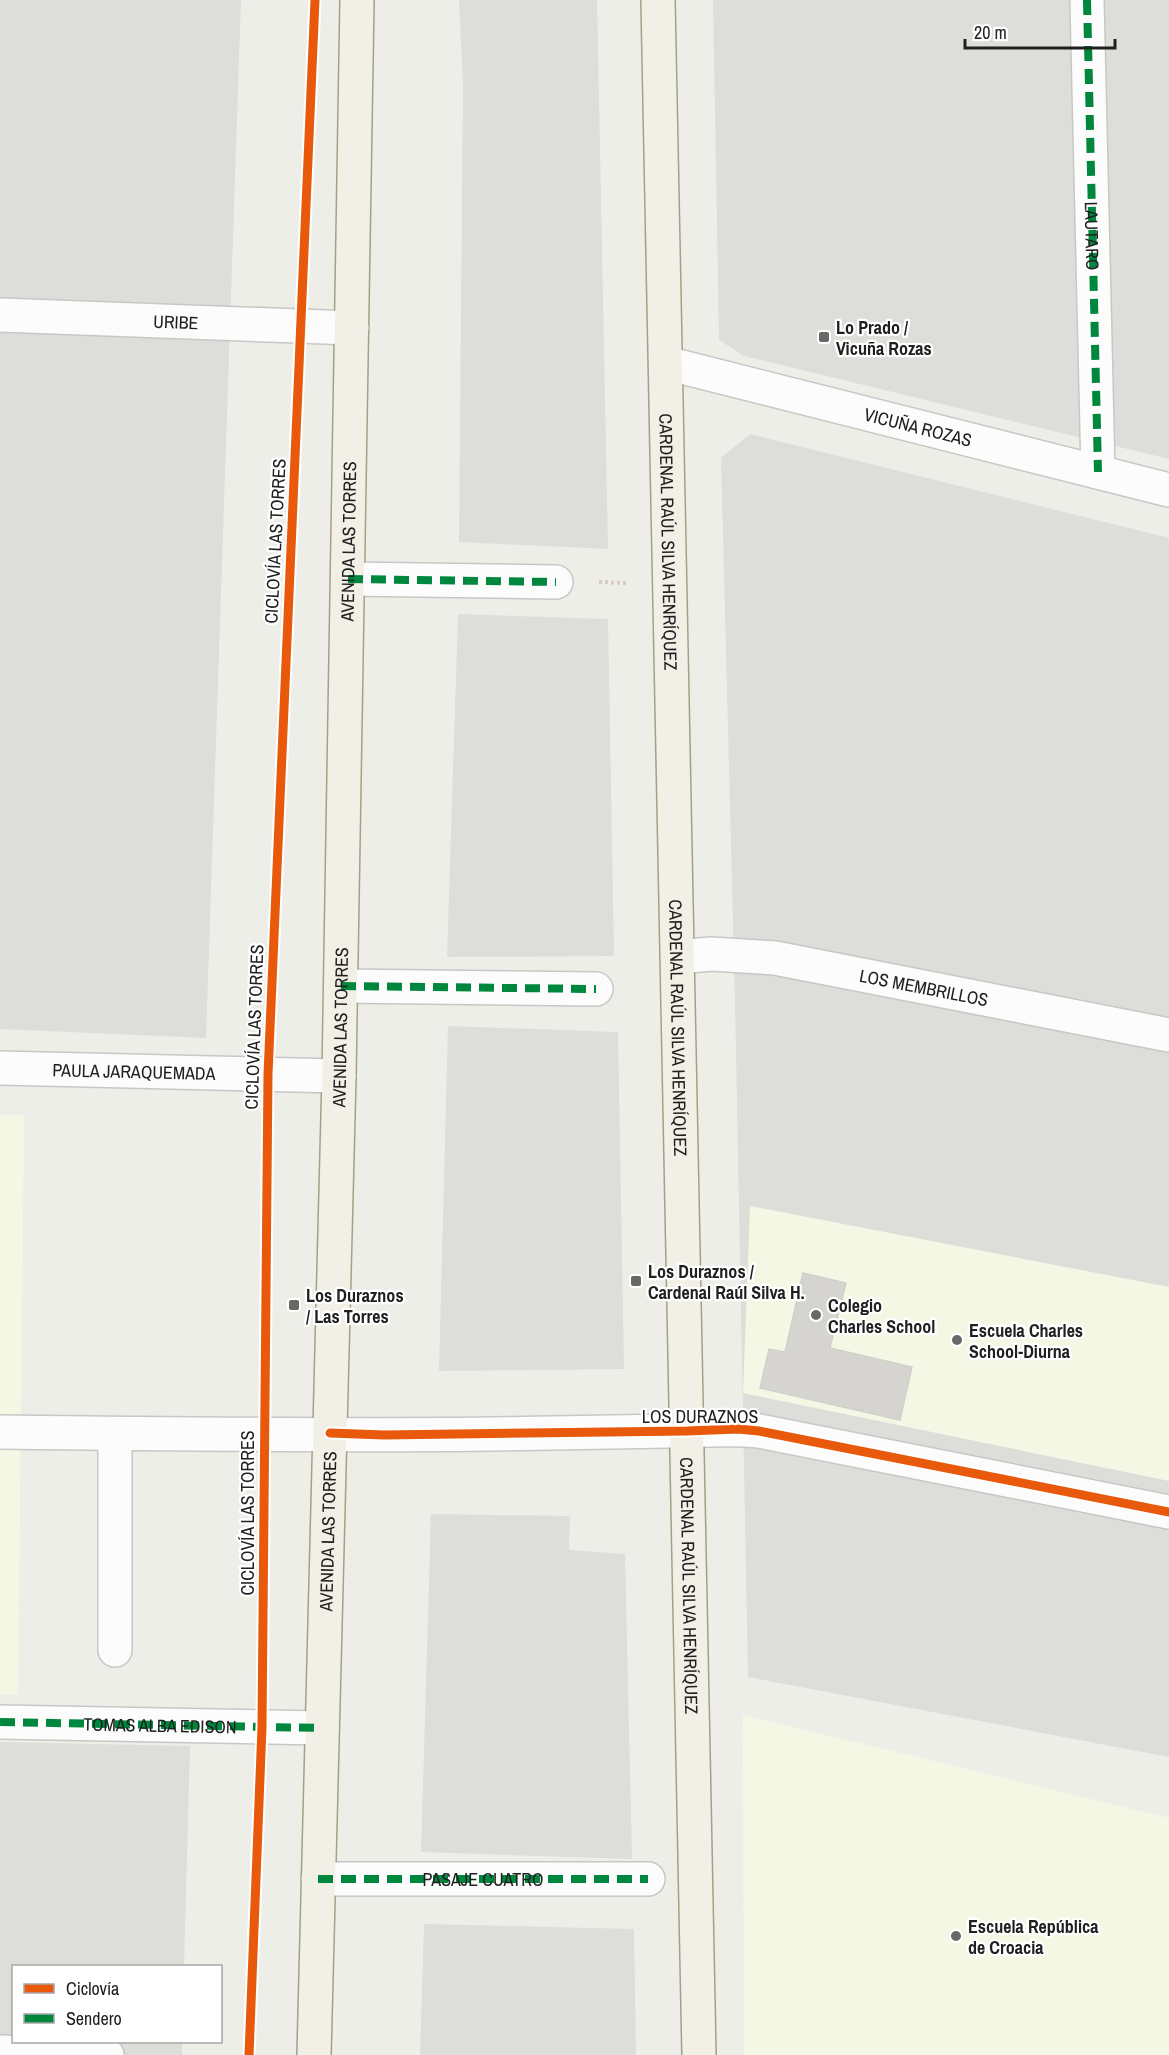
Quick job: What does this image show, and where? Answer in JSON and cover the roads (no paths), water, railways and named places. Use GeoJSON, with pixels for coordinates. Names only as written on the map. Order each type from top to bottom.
{"type":"FeatureCollection","features":[{"type":"Feature","properties":{"kind":"main road","name":"AVENIDA LAS TORRES"},"geometry":{"type":"LineString","coordinates":[[314,2055],[341,986],[357,0]]}},
{"type":"Feature","properties":{"kind":"main road","name":"CARDENAL RAÚL SILVA HENRÍQUEZ"},"geometry":{"type":"LineString","coordinates":[[658,0],[699,2055]]}},
{"type":"Feature","properties":{"kind":"street","name":"LAUTARO"},"geometry":{"type":"LineString","coordinates":[[1087,0],[1098,472]]}},
{"type":"Feature","properties":{"kind":"street","name":"URIBE"},"geometry":{"type":"LineString","coordinates":[[0,315],[352,328]]}},
{"type":"Feature","properties":{"kind":"street","name":"VICUÑA ROZAS"},"geometry":{"type":"LineString","coordinates":[[666,363],[1169,490]]}},
{"type":"Feature","properties":{"kind":"street"},"geometry":{"type":"LineString","coordinates":[[348,579],[556,582]]}},
{"type":"Feature","properties":{"kind":"street","name":"LOS MEMBRILLOS"},"geometry":{"type":"LineString","coordinates":[[678,957],[711,954],[775,958],[1169,1035]]}},
{"type":"Feature","properties":{"kind":"street"},"geometry":{"type":"LineString","coordinates":[[341,986],[596,989]]}},
{"type":"Feature","properties":{"kind":"street","name":"PAULA JARAQUEMADA"},"geometry":{"type":"LineString","coordinates":[[0,1068],[339,1077]]}},
{"type":"Feature","properties":{"kind":"street","name":"LOS DURAZNOS"},"geometry":{"type":"LineString","coordinates":[[0,1432],[384,1435],[738,1429],[759,1431],[1169,1512]]}},
{"type":"Feature","properties":{"kind":"street"},"geometry":{"type":"LineString","coordinates":[[114,1650],[115,1434]]}},
{"type":"Feature","properties":{"kind":"street","name":"TOMAS ALBA EDISON"},"geometry":{"type":"LineString","coordinates":[[0,1722],[322,1728]]}},
{"type":"Feature","properties":{"kind":"street","name":"PASAJE CUATRO"},"geometry":{"type":"LineString","coordinates":[[318,1879],[648,1879]]}},
{"type":"Feature","properties":{"kind":"street"},"geometry":{"type":"LineString","coordinates":[[0,2052],[107,2055]]}},
{"type":"Feature","properties":{"kind":"place","name":"Lo Prado / Vicuña Rozas"},"geometry":{"type":"Point","coordinates":[824,337]}},
{"type":"Feature","properties":{"kind":"place","name":"Los Duraznos / Cardenal Raúl Silva H."},"geometry":{"type":"Point","coordinates":[636,1281]}},
{"type":"Feature","properties":{"kind":"place","name":"Los Duraznos / Las Torres"},"geometry":{"type":"Point","coordinates":[294,1305]}},
{"type":"Feature","properties":{"kind":"place","name":"Colegio Charles School"},"geometry":{"type":"Point","coordinates":[816,1315]}},
{"type":"Feature","properties":{"kind":"place","name":"Escuela Charles School-Diurna"},"geometry":{"type":"Point","coordinates":[957,1340]}},
{"type":"Feature","properties":{"kind":"place","name":"Escuela República de Croacia"},"geometry":{"type":"Point","coordinates":[956,1936]}}]}
